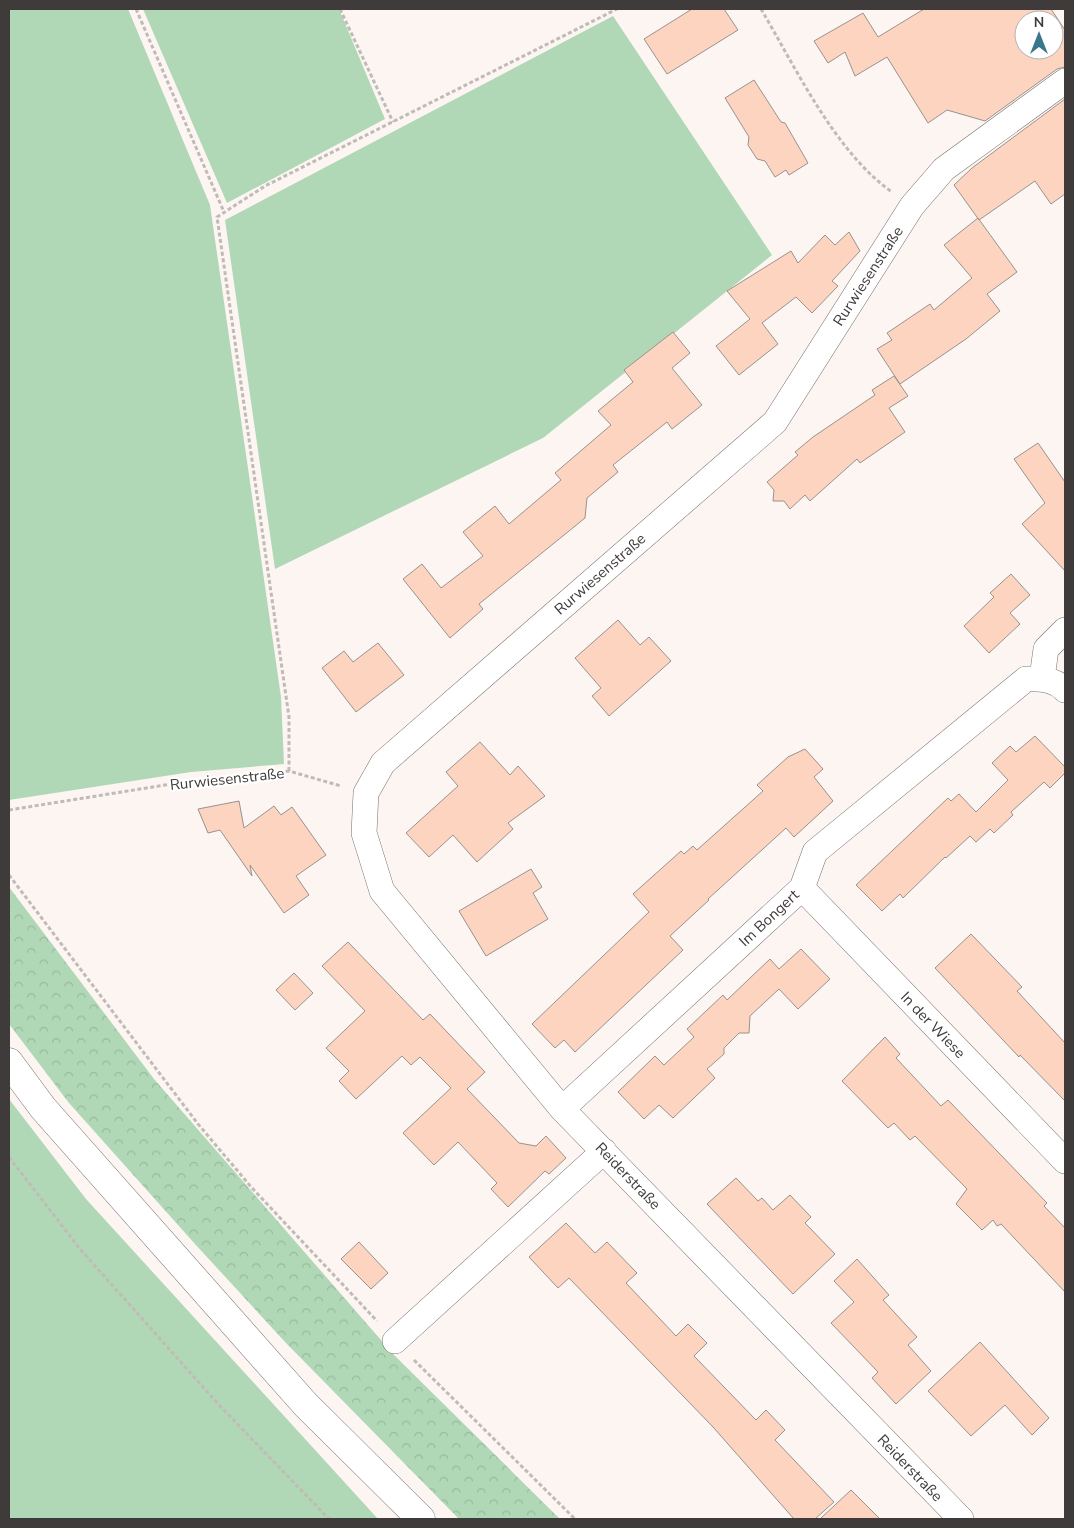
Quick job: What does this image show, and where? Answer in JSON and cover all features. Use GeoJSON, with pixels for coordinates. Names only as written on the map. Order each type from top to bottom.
{"type":"FeatureCollection","features":[{"type":"Feature","properties":{"kind":"main road"},"geometry":{"type":"LineString","coordinates":[[9,1062],[43,1108],[306,1405],[421,1519]]}},
{"type":"Feature","properties":{"kind":"street","name":"Rurwiesenstraße"},"geometry":{"type":"LineString","coordinates":[[366,794],[383,763],[775,422],[912,206],[944,169],[1065,81]]}},
{"type":"Feature","properties":{"kind":"street"},"geometry":{"type":"LineString","coordinates":[[1065,630],[1046,648],[1042,678],[1061,685],[1065,690]]}},
{"type":"Feature","properties":{"kind":"street","name":"Im Bongert"},"geometry":{"type":"LineString","coordinates":[[562,1109],[802,888],[815,852],[1026,679],[1042,678]]}},
{"type":"Feature","properties":{"kind":"street","name":"Reiderstraße"},"geometry":{"type":"LineString","coordinates":[[366,794],[364,833],[382,891],[562,1109],[961,1519]]}},
{"type":"Feature","properties":{"kind":"street","name":"In der Wiese"},"geometry":{"type":"LineString","coordinates":[[802,888],[1065,1162]]}},
{"type":"Feature","properties":{"kind":"street"},"geometry":{"type":"LineString","coordinates":[[395,1341],[604,1151]]}},
{"type":"Feature","properties":{"kind":"path"},"geometry":{"type":"LineString","coordinates":[[136,9],[224,212]]}},
{"type":"Feature","properties":{"kind":"path"},"geometry":{"type":"LineString","coordinates":[[340,9],[393,122]]}},
{"type":"Feature","properties":{"kind":"path"},"geometry":{"type":"LineString","coordinates":[[289,771],[289,717],[217,217],[265,186],[617,9]]}},
{"type":"Feature","properties":{"kind":"path"},"geometry":{"type":"LineString","coordinates":[[761,9],[832,128],[877,181],[912,206]]}},
{"type":"Feature","properties":{"kind":"path","name":"Rurwiesenstraße"},"geometry":{"type":"LineString","coordinates":[[9,810],[184,782],[289,771],[366,794]]}},
{"type":"Feature","properties":{"kind":"path"},"geometry":{"type":"LineString","coordinates":[[9,875],[198,1124],[252,1188],[395,1341],[575,1519]]}},
{"type":"Feature","properties":{"kind":"path"},"geometry":{"type":"LineString","coordinates":[[9,1157],[80,1249],[212,1398],[329,1519]]}},
{"type":"Feature","properties":{"kind":"green space"},"geometry":{"type":"Polygon","coordinates":[[[9,9],[128,9],[210,205],[281,697],[284,764],[191,772],[9,800],[9,9]]]}},
{"type":"Feature","properties":{"kind":"green space"},"geometry":{"type":"Polygon","coordinates":[[[143,9],[339,9],[385,119],[227,203],[143,9]]]}},
{"type":"Feature","properties":{"kind":"green space"},"geometry":{"type":"Polygon","coordinates":[[[613,16],[772,255],[543,438],[275,569],[225,220],[613,16]]]}},
{"type":"Feature","properties":{"kind":"green space"},"geometry":{"type":"Polygon","coordinates":[[[9,887],[154,1079],[394,1355],[560,1519],[459,1519],[286,1343],[69,1103],[9,1024],[9,887]]]}},
{"type":"Feature","properties":{"kind":"green space"},"geometry":{"type":"Polygon","coordinates":[[[9,1099],[86,1199],[378,1519],[9,1519],[9,1099]]]}},
{"type":"Feature","properties":{"kind":"building"},"geometry":{"type":"Polygon","coordinates":[[[692,9],[724,9],[738,30],[667,74],[644,39],[692,9]]]}},
{"type":"Feature","properties":{"kind":"building"},"geometry":{"type":"Polygon","coordinates":[[[924,9],[1051,9],[1014,10],[1014,60],[1064,60],[1064,28],[1065,67],[1057,69],[985,121],[947,110],[928,123],[887,57],[855,76],[845,52],[828,63],[814,41],[863,13],[878,37],[924,9]]]}},
{"type":"Feature","properties":{"kind":"building"},"geometry":{"type":"Polygon","coordinates":[[[754,80],[781,122],[785,123],[808,163],[789,175],[786,170],[775,177],[765,161],[757,159],[748,145],[749,137],[725,98],[754,80]]]}},
{"type":"Feature","properties":{"kind":"building"},"geometry":{"type":"Polygon","coordinates":[[[1065,99],[1065,194],[1051,204],[1035,181],[979,220],[954,185],[972,168],[1065,99]]]}},
{"type":"Feature","properties":{"kind":"building"},"geometry":{"type":"Polygon","coordinates":[[[978,218],[1017,272],[987,294],[1000,311],[966,339],[900,384],[877,349],[892,340],[887,333],[930,304],[934,310],[972,278],[944,245],[978,218]]]}},
{"type":"Feature","properties":{"kind":"building"},"geometry":{"type":"Polygon","coordinates":[[[849,232],[860,251],[832,281],[838,286],[812,313],[796,297],[762,323],[778,344],[739,375],[716,346],[750,319],[727,291],[791,251],[798,263],[825,235],[835,245],[849,232]]]}},
{"type":"Feature","properties":{"kind":"building"},"geometry":{"type":"Polygon","coordinates":[[[673,332],[690,353],[672,368],[702,405],[672,429],[667,422],[613,465],[618,472],[587,498],[585,518],[479,604],[483,609],[450,638],[403,579],[422,564],[441,588],[483,556],[463,532],[495,506],[509,524],[561,480],[555,473],[611,425],[598,411],[633,382],[624,370],[673,332]]]}},
{"type":"Feature","properties":{"kind":"building"},"geometry":{"type":"Polygon","coordinates":[[[894,376],[908,396],[889,408],[905,432],[860,463],[857,459],[810,501],[805,495],[790,509],[784,501],[773,501],[774,490],[767,482],[798,455],[795,452],[813,437],[875,395],[872,390],[894,376]]]}},
{"type":"Feature","properties":{"kind":"building"},"geometry":{"type":"Polygon","coordinates":[[[1038,443],[1065,482],[1065,571],[1022,524],[1045,503],[1014,459],[1038,443]]]}},
{"type":"Feature","properties":{"kind":"building"},"geometry":{"type":"Polygon","coordinates":[[[1011,574],[1030,595],[1010,613],[1020,624],[989,653],[964,626],[994,597],[990,593],[1011,574]]]}},
{"type":"Feature","properties":{"kind":"building"},"geometry":{"type":"Polygon","coordinates":[[[618,620],[640,645],[649,637],[671,661],[609,716],[592,696],[601,688],[575,658],[618,620]]]}},
{"type":"Feature","properties":{"kind":"building"},"geometry":{"type":"Polygon","coordinates":[[[378,643],[404,675],[356,712],[322,668],[344,651],[353,662],[378,643]]]}},
{"type":"Feature","properties":{"kind":"building"},"geometry":{"type":"Polygon","coordinates":[[[1035,736],[1065,767],[1065,773],[1050,788],[1044,782],[1011,812],[1013,815],[994,833],[990,829],[976,842],[970,836],[945,857],[903,898],[900,894],[882,911],[856,885],[948,798],[951,801],[959,794],[976,812],[1008,780],[992,763],[1010,746],[1016,752],[1035,736]]]}},
{"type":"Feature","properties":{"kind":"building"},"geometry":{"type":"Polygon","coordinates":[[[480,742],[510,775],[518,766],[545,796],[508,823],[513,829],[477,862],[453,835],[429,857],[406,833],[458,786],[446,772],[480,742]]]}},
{"type":"Feature","properties":{"kind":"building"},"geometry":{"type":"Polygon","coordinates":[[[805,749],[823,769],[814,777],[833,801],[794,837],[786,828],[708,899],[670,936],[683,950],[575,1052],[564,1040],[555,1048],[532,1024],[649,912],[633,894],[681,851],[684,854],[693,846],[697,850],[763,791],[757,785],[788,757],[805,749]]]}},
{"type":"Feature","properties":{"kind":"building"},"geometry":{"type":"Polygon","coordinates":[[[239,801],[244,828],[274,806],[281,815],[292,807],[326,855],[296,876],[309,895],[284,913],[250,865],[252,876],[220,830],[208,833],[198,809],[239,801]]]}},
{"type":"Feature","properties":{"kind":"building"},"geometry":{"type":"Polygon","coordinates":[[[531,869],[542,887],[533,893],[548,919],[486,956],[459,911],[531,869]]]}},
{"type":"Feature","properties":{"kind":"building"},"geometry":{"type":"Polygon","coordinates":[[[971,934],[1022,987],[1017,991],[1065,1043],[1065,1101],[1020,1055],[1019,1057],[935,968],[971,934]]]}},
{"type":"Feature","properties":{"kind":"building"},"geometry":{"type":"Polygon","coordinates":[[[348,942],[423,1020],[430,1014],[485,1072],[467,1089],[519,1143],[536,1146],[546,1136],[566,1158],[549,1174],[545,1171],[508,1207],[491,1189],[497,1183],[458,1142],[434,1165],[403,1133],[451,1088],[420,1057],[411,1065],[402,1056],[356,1099],[339,1081],[349,1071],[326,1048],[365,1011],[322,966],[348,942]]]}},
{"type":"Feature","properties":{"kind":"building"},"geometry":{"type":"Polygon","coordinates":[[[801,949],[830,979],[798,1009],[779,989],[750,1016],[749,1033],[739,1033],[724,1048],[724,1054],[707,1069],[715,1078],[673,1118],[659,1105],[644,1119],[618,1092],[655,1056],[664,1065],[694,1037],[687,1029],[723,995],[727,1000],[770,959],[779,969],[801,949]]]}},
{"type":"Feature","properties":{"kind":"building"},"geometry":{"type":"Polygon","coordinates":[[[294,973],[313,993],[295,1010],[276,990],[294,973]]]}},
{"type":"Feature","properties":{"kind":"building"},"geometry":{"type":"Polygon","coordinates":[[[885,1037],[900,1054],[896,1058],[941,1106],[948,1100],[1047,1203],[1044,1206],[1065,1228],[1065,1292],[1001,1224],[997,1226],[993,1220],[982,1230],[956,1204],[967,1189],[915,1136],[910,1140],[894,1123],[888,1128],[842,1081],[885,1037]]]}},
{"type":"Feature","properties":{"kind":"building"},"geometry":{"type":"Polygon","coordinates":[[[736,1178],[758,1201],[762,1198],[773,1210],[790,1195],[811,1217],[805,1223],[835,1254],[793,1294],[707,1204],[736,1178]]]}},
{"type":"Feature","properties":{"kind":"building"},"geometry":{"type":"Polygon","coordinates":[[[566,1223],[595,1253],[607,1242],[637,1273],[626,1283],[676,1336],[688,1324],[707,1343],[694,1356],[756,1420],[766,1410],[785,1430],[775,1440],[834,1502],[815,1519],[794,1519],[713,1427],[569,1278],[558,1288],[529,1257],[566,1223]]]}},
{"type":"Feature","properties":{"kind":"building"},"geometry":{"type":"Polygon","coordinates":[[[359,1242],[388,1273],[371,1289],[341,1259],[359,1242]]]}},
{"type":"Feature","properties":{"kind":"building"},"geometry":{"type":"Polygon","coordinates":[[[857,1259],[889,1295],[883,1300],[917,1337],[908,1345],[931,1371],[896,1404],[872,1378],[878,1372],[831,1323],[854,1302],[834,1281],[857,1259]]]}},
{"type":"Feature","properties":{"kind":"building"},"geometry":{"type":"Polygon","coordinates":[[[980,1342],[1049,1418],[1032,1435],[1005,1405],[971,1436],[928,1391],[980,1342]]]}},
{"type":"Feature","properties":{"kind":"building"},"geometry":{"type":"Polygon","coordinates":[[[851,1490],[880,1519],[820,1519],[851,1490]]]}}]}
